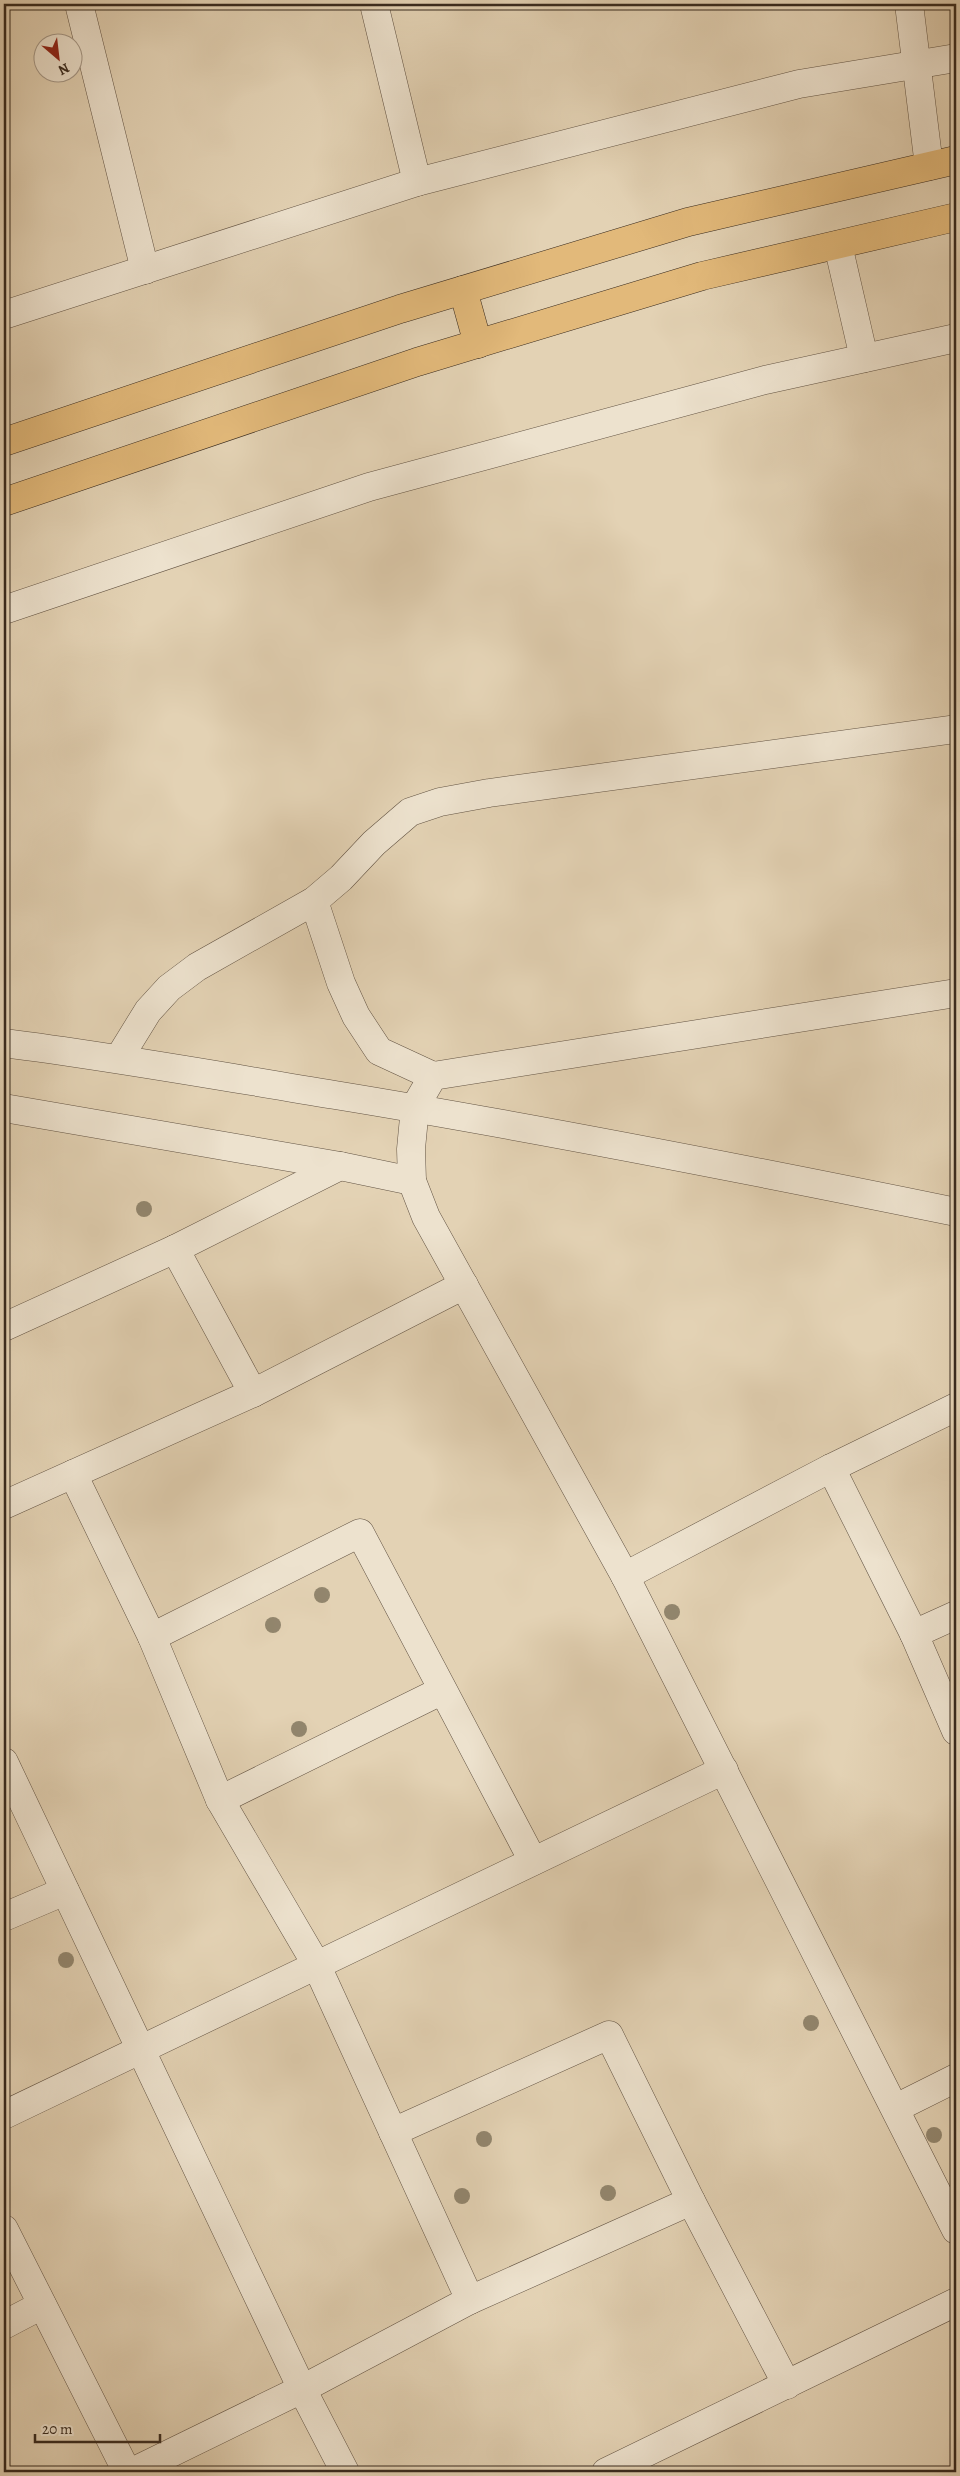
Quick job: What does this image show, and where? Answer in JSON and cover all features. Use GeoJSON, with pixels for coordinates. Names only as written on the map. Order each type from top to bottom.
{"type":"FeatureCollection","features":[{"type":"Feature","properties":{"kind":"main road"},"geometry":{"type":"LineString","coordinates":[[4,442],[463,290],[688,222],[956,160]]}},
{"type":"Feature","properties":{"kind":"main road"},"geometry":{"type":"LineString","coordinates":[[4,502],[266,412],[478,344],[702,276],[956,217]]}},
{"type":"Feature","properties":{"kind":"main road"},"geometry":{"type":"LineString","coordinates":[[463,290],[478,344]]}},
{"type":"Feature","properties":{"kind":"street"},"geometry":{"type":"LineString","coordinates":[[79,4],[145,270]]}},
{"type":"Feature","properties":{"kind":"street"},"geometry":{"type":"LineString","coordinates":[[374,4],[417,182]]}},
{"type":"Feature","properties":{"kind":"street"},"geometry":{"type":"LineString","coordinates":[[909,4],[928,166]]}},
{"type":"Feature","properties":{"kind":"street"},"geometry":{"type":"LineString","coordinates":[[4,315],[417,182],[799,84],[956,58]]}},
{"type":"Feature","properties":{"kind":"street"},"geometry":{"type":"LineString","coordinates":[[838,245],[864,358]]}},
{"type":"Feature","properties":{"kind":"street"},"geometry":{"type":"LineString","coordinates":[[4,610],[369,487],[765,380],[956,338]]}},
{"type":"Feature","properties":{"kind":"street"},"geometry":{"type":"LineString","coordinates":[[120,1058],[148,1011],[169,988],[197,967],[314,901],[341,878],[374,843],[410,812],[440,802],[489,793],[956,729]]}},
{"type":"Feature","properties":{"kind":"street"},"geometry":{"type":"LineString","coordinates":[[314,901],[341,983],[356,1016],[379,1051],[433,1076],[956,993]]}},
{"type":"Feature","properties":{"kind":"street"},"geometry":{"type":"LineString","coordinates":[[4,1043],[120,1058],[415,1107],[719,1163],[956,1212]]}},
{"type":"Feature","properties":{"kind":"street"},"geometry":{"type":"LineString","coordinates":[[433,1076],[415,1107],[411,1149],[412,1181],[426,1216],[625,1576],[896,2108],[956,2230]]}},
{"type":"Feature","properties":{"kind":"street"},"geometry":{"type":"LineString","coordinates":[[4,1108],[340,1166],[412,1181]]}},
{"type":"Feature","properties":{"kind":"street"},"geometry":{"type":"LineString","coordinates":[[4,1327],[175,1249],[340,1166]]}},
{"type":"Feature","properties":{"kind":"street"},"geometry":{"type":"LineString","coordinates":[[175,1249],[254,1393]]}},
{"type":"Feature","properties":{"kind":"street"},"geometry":{"type":"LineString","coordinates":[[4,1505],[254,1393],[464,1285]]}},
{"type":"Feature","properties":{"kind":"street"},"geometry":{"type":"LineString","coordinates":[[625,1576],[831,1468],[956,1408]]}},
{"type":"Feature","properties":{"kind":"street"},"geometry":{"type":"LineString","coordinates":[[831,1468],[914,1634],[956,1732]]}},
{"type":"Feature","properties":{"kind":"street"},"geometry":{"type":"LineString","coordinates":[[73,1474],[152,1637],[220,1800],[316,1964],[470,2300]]}},
{"type":"Feature","properties":{"kind":"street"},"geometry":{"type":"LineString","coordinates":[[152,1637],[360,1533],[532,1861]]}},
{"type":"Feature","properties":{"kind":"street"},"geometry":{"type":"LineString","coordinates":[[914,1634],[956,1615]]}},
{"type":"Feature","properties":{"kind":"street"},"geometry":{"type":"LineString","coordinates":[[220,1800],[443,1690]]}},
{"type":"Feature","properties":{"kind":"street"},"geometry":{"type":"LineString","coordinates":[[4,1762],[302,2389],[345,2472]]}},
{"type":"Feature","properties":{"kind":"street"},"geometry":{"type":"LineString","coordinates":[[4,2115],[724,1770]]}},
{"type":"Feature","properties":{"kind":"street"},"geometry":{"type":"LineString","coordinates":[[4,1917],[65,1891]]}},
{"type":"Feature","properties":{"kind":"street"},"geometry":{"type":"LineString","coordinates":[[393,2132],[609,2035],[786,2385]]}},
{"type":"Feature","properties":{"kind":"street"},"geometry":{"type":"LineString","coordinates":[[896,2108],[956,2078]]}},
{"type":"Feature","properties":{"kind":"street"},"geometry":{"type":"LineString","coordinates":[[132,2472],[302,2389],[470,2300],[692,2200]]}},
{"type":"Feature","properties":{"kind":"street"},"geometry":{"type":"LineString","coordinates":[[4,2229],[127,2472]]}},
{"type":"Feature","properties":{"kind":"street"},"geometry":{"type":"LineString","coordinates":[[606,2472],[956,2302]]}},
{"type":"Feature","properties":{"kind":"street"},"geometry":{"type":"LineString","coordinates":[[4,2325],[42,2305]]}}]}
